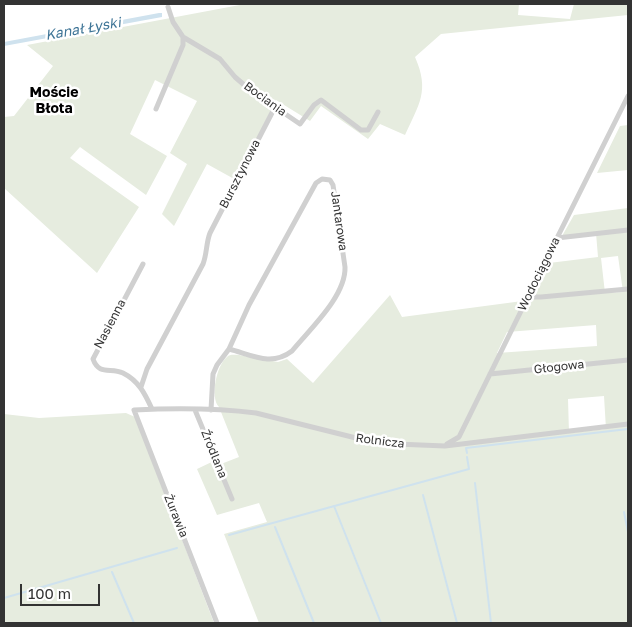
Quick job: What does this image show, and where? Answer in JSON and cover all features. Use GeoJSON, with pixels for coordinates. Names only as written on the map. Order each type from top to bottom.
{"type":"FeatureCollection","features":[{"type":"Feature","properties":{"kind":"street"},"geometry":{"type":"LineString","coordinates":[[156,110],[180,53],[183,37],[173,22],[168,7]]}},
{"type":"Feature","properties":{"kind":"street","name":"Bociania"},"geometry":{"type":"LineString","coordinates":[[183,37],[220,59],[235,77],[250,90],[300,124],[314,105],[321,100],[361,130],[368,130],[378,112]]}},
{"type":"Feature","properties":{"kind":"street","name":"Wodociągowa"},"geometry":{"type":"LineString","coordinates":[[445,446],[459,437],[628,96]]}},
{"type":"Feature","properties":{"kind":"street","name":"Bursztynowa"},"geometry":{"type":"LineString","coordinates":[[141,386],[146,370],[203,264],[207,254],[207,242],[210,233],[275,107]]}},
{"type":"Feature","properties":{"kind":"street","name":"Jantarowa"},"geometry":{"type":"LineString","coordinates":[[211,410],[213,374],[217,365],[228,349],[249,305],[316,183],[322,179],[330,180],[333,185],[346,274],[337,298],[292,351],[284,357],[265,359],[228,349]]}},
{"type":"Feature","properties":{"kind":"street"},"geometry":{"type":"LineString","coordinates":[[557,238],[628,230]]}},
{"type":"Feature","properties":{"kind":"street","name":"Nasienna"},"geometry":{"type":"LineString","coordinates":[[141,386],[121,372],[99,368],[95,365],[93,359],[142,264]]}},
{"type":"Feature","properties":{"kind":"street"},"geometry":{"type":"LineString","coordinates":[[528,297],[628,289]]}},
{"type":"Feature","properties":{"kind":"street","name":"Głogowa"},"geometry":{"type":"LineString","coordinates":[[490,374],[628,360]]}},
{"type":"Feature","properties":{"kind":"street"},"geometry":{"type":"LineString","coordinates":[[141,386],[152,409]]}},
{"type":"Feature","properties":{"kind":"street","name":"Rolnicza"},"geometry":{"type":"LineString","coordinates":[[134,410],[211,410],[256,413],[356,438],[396,444],[445,446],[628,424]]}},
{"type":"Feature","properties":{"kind":"street","name":"Żurawia"},"geometry":{"type":"LineString","coordinates":[[134,410],[217,623]]}},
{"type":"Feature","properties":{"kind":"street","name":"Źródlana"},"geometry":{"type":"LineString","coordinates":[[195,410],[232,499]]}},
{"type":"Feature","properties":{"kind":"shaded area"},"geometry":{"type":"Polygon","coordinates":[[[245,4],[519,4],[518,15],[570,19],[574,4],[628,4],[628,15],[441,34],[415,57],[422,79],[421,97],[405,135],[380,124],[368,139],[321,106],[310,121],[276,100],[236,180],[207,164],[174,226],[162,214],[187,164],[170,153],[197,101],[155,80],[130,134],[167,156],[146,195],[80,147],[70,158],[139,207],[97,273],[4,188],[4,117],[14,116],[53,66],[27,45],[245,4]]]}},
{"type":"Feature","properties":{"kind":"shaded area"},"geometry":{"type":"Polygon","coordinates":[[[628,125],[628,170],[597,173],[620,126],[628,125]]]}},
{"type":"Feature","properties":{"kind":"shaded area"},"geometry":{"type":"Polygon","coordinates":[[[628,208],[628,623],[259,623],[224,534],[267,522],[259,503],[217,515],[197,469],[218,459],[221,464],[239,457],[215,397],[217,374],[223,361],[232,355],[278,362],[287,359],[313,383],[390,295],[402,317],[530,300],[549,263],[598,257],[596,233],[562,236],[574,215],[628,208]],[[618,256],[601,258],[605,293],[623,292],[618,256]],[[596,325],[507,332],[497,353],[597,346],[596,325]],[[604,396],[568,399],[569,433],[606,429],[604,396]]]}},
{"type":"Feature","properties":{"kind":"shaded area"},"geometry":{"type":"Polygon","coordinates":[[[126,413],[135,417],[214,623],[4,623],[4,414],[39,418],[126,413]]]}},
{"type":"Feature","properties":{"kind":"water","name":"Kanał Łyski"},"geometry":{"type":"Polygon","coordinates":[[[162,13],[162,17],[4,46],[4,42],[162,13]]]}},
{"type":"Feature","properties":{"kind":"waterway"},"geometry":{"type":"LineString","coordinates":[[467,453],[466,448],[628,429]]}},
{"type":"Feature","properties":{"kind":"waterway"},"geometry":{"type":"LineString","coordinates":[[229,535],[469,469],[467,457]]}},
{"type":"Feature","properties":{"kind":"waterway"},"geometry":{"type":"LineString","coordinates":[[475,483],[491,623]]}},
{"type":"Feature","properties":{"kind":"waterway"},"geometry":{"type":"LineString","coordinates":[[423,495],[457,623]]}},
{"type":"Feature","properties":{"kind":"waterway"},"geometry":{"type":"LineString","coordinates":[[334,506],[381,623]]}},
{"type":"Feature","properties":{"kind":"waterway"},"geometry":{"type":"LineString","coordinates":[[624,512],[628,532]]}},
{"type":"Feature","properties":{"kind":"waterway"},"geometry":{"type":"LineString","coordinates":[[275,527],[314,623]]}},
{"type":"Feature","properties":{"kind":"waterway"},"geometry":{"type":"LineString","coordinates":[[4,598],[177,548]]}},
{"type":"Feature","properties":{"kind":"waterway"},"geometry":{"type":"LineString","coordinates":[[112,572],[134,623]]}},
{"type":"Feature","properties":{"kind":"district","name":"Moście Błota"},"geometry":{"type":"Point","coordinates":[54,102]}}]}
